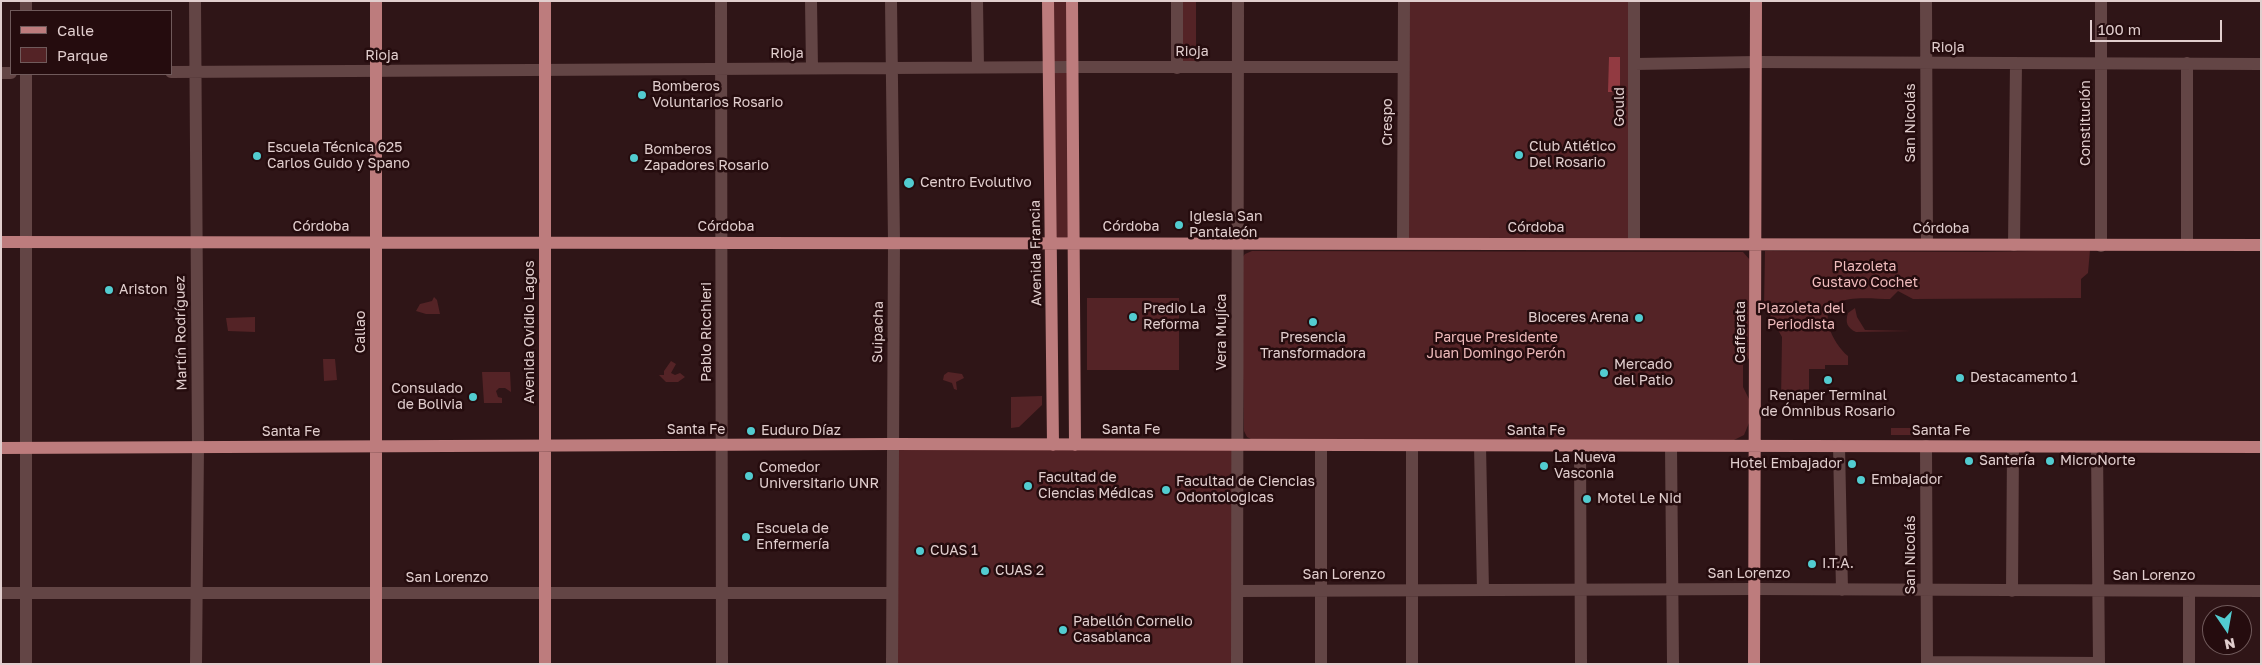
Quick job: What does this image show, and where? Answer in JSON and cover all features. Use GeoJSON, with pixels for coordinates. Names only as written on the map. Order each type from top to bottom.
{"type":"FeatureCollection","features":[{"type":"Feature","properties":{"kind":"main road","name":"Callao"},"geometry":{"type":"LineString","coordinates":[[376,1],[376,664]]}},
{"type":"Feature","properties":{"kind":"main road","name":"Avenida Ovidio Lagos"},"geometry":{"type":"LineString","coordinates":[[545,1],[546,664]]}},
{"type":"Feature","properties":{"kind":"main road","name":"Avenida Francia"},"geometry":{"type":"LineString","coordinates":[[1048,1],[1053,445]]}},
{"type":"Feature","properties":{"kind":"main road"},"geometry":{"type":"LineString","coordinates":[[1072,1],[1074,445]]}},
{"type":"Feature","properties":{"kind":"main road","name":"Cafferata"},"geometry":{"type":"LineString","coordinates":[[1754,664],[1756,1]]}},
{"type":"Feature","properties":{"kind":"main road","name":"Córdoba"},"geometry":{"type":"LineString","coordinates":[[1,242],[1237,242],[2261,245]]}},
{"type":"Feature","properties":{"kind":"main road","name":"Santa Fe"},"geometry":{"type":"LineString","coordinates":[[1,448],[892,444],[2261,447]]}},
{"type":"Feature","properties":{"kind":"street","name":"Martín Rodríguez"},"geometry":{"type":"LineString","coordinates":[[195,1],[195,242],[198,447],[196,664]]}},
{"type":"Feature","properties":{"kind":"street","name":"Pablo Ricchieri"},"geometry":{"type":"LineString","coordinates":[[721,1],[722,664]]}},
{"type":"Feature","properties":{"kind":"street"},"geometry":{"type":"LineString","coordinates":[[811,1],[812,68]]}},
{"type":"Feature","properties":{"kind":"street","name":"Suipacha"},"geometry":{"type":"LineString","coordinates":[[891,1],[894,242],[892,664]]}},
{"type":"Feature","properties":{"kind":"street"},"geometry":{"type":"LineString","coordinates":[[977,1],[978,68]]}},
{"type":"Feature","properties":{"kind":"street"},"geometry":{"type":"LineString","coordinates":[[1177,1],[1177,68]]}},
{"type":"Feature","properties":{"kind":"street","name":"Vera Mujíca"},"geometry":{"type":"LineString","coordinates":[[1237,664],[1238,1]]}},
{"type":"Feature","properties":{"kind":"street","name":"Crespo"},"geometry":{"type":"LineString","coordinates":[[1403,243],[1404,1]]}},
{"type":"Feature","properties":{"kind":"street","name":"Gould"},"geometry":{"type":"LineString","coordinates":[[1634,1],[1634,243]]}},
{"type":"Feature","properties":{"kind":"street","name":"San Nicolás"},"geometry":{"type":"LineString","coordinates":[[1926,1],[1927,244]]}},
{"type":"Feature","properties":{"kind":"street","name":"Constitución"},"geometry":{"type":"LineString","coordinates":[[2101,1],[2101,246]]}},
{"type":"Feature","properties":{"kind":"street","name":"Rioja"},"geometry":{"type":"LineString","coordinates":[[1635,64],[1756,62],[2261,64]]}},
{"type":"Feature","properties":{"kind":"street"},"geometry":{"type":"LineString","coordinates":[[2014,245],[2016,63]]}},
{"type":"Feature","properties":{"kind":"street"},"geometry":{"type":"LineString","coordinates":[[2187,64],[2187,246]]}},
{"type":"Feature","properties":{"kind":"street","name":"Rioja"},"geometry":{"type":"LineString","coordinates":[[172,72],[1071,66],[1177,68],[1403,67]]}},
{"type":"Feature","properties":{"kind":"street"},"geometry":{"type":"LineString","coordinates":[[26,75],[26,664]]}},
{"type":"Feature","properties":{"kind":"street"},"geometry":{"type":"LineString","coordinates":[[1321,446],[1321,664]]}},
{"type":"Feature","properties":{"kind":"street"},"geometry":{"type":"LineString","coordinates":[[1412,446],[1412,664]]}},
{"type":"Feature","properties":{"kind":"street"},"geometry":{"type":"LineString","coordinates":[[1480,446],[1483,590]]}},
{"type":"Feature","properties":{"kind":"street"},"geometry":{"type":"LineString","coordinates":[[1580,446],[1581,664]]}},
{"type":"Feature","properties":{"kind":"street"},"geometry":{"type":"LineString","coordinates":[[1671,446],[1673,664]]}},
{"type":"Feature","properties":{"kind":"street"},"geometry":{"type":"LineString","coordinates":[[1839,446],[1842,590]]}},
{"type":"Feature","properties":{"kind":"street","name":"San Nicolás"},"geometry":{"type":"LineString","coordinates":[[1926,446],[1927,663]]}},
{"type":"Feature","properties":{"kind":"street"},"geometry":{"type":"LineString","coordinates":[[2012,591],[2013,446]]}},
{"type":"Feature","properties":{"kind":"street"},"geometry":{"type":"LineString","coordinates":[[1927,663],[2099,664],[2097,447]]}},
{"type":"Feature","properties":{"kind":"street","name":"San Lorenzo"},"geometry":{"type":"LineString","coordinates":[[1236,590],[1754,589],[2098,592],[2261,591]]}},
{"type":"Feature","properties":{"kind":"street"},"geometry":{"type":"LineString","coordinates":[[2189,592],[2189,664]]}},
{"type":"Feature","properties":{"kind":"street","name":"San Lorenzo"},"geometry":{"type":"LineString","coordinates":[[1,593],[892,593]]}},
{"type":"Feature","properties":{"kind":"green space"},"geometry":{"type":"Polygon","coordinates":[[[1048,1],[1072,1],[1073,242],[1052,242],[1048,1]]]}},
{"type":"Feature","properties":{"kind":"green space"},"geometry":{"type":"Polygon","coordinates":[[[1181,1],[1196,1],[1196,62],[1182,62],[1181,1]]]}},
{"type":"Feature","properties":{"kind":"green space","name":"Club Atlético Del Rosario"},"geometry":{"type":"Polygon","coordinates":[[[1404,1],[1634,1],[1634,243],[1403,243],[1404,1]]]}},
{"type":"Feature","properties":{"kind":"green space","name":"Plazoleta Gustavo Cochet"},"geometry":{"type":"Polygon","coordinates":[[[2090,250],[2088,273],[2081,279],[2081,298],[1913,299],[1898,291],[1890,299],[1858,298],[1838,302],[1831,307],[1828,315],[1829,327],[1837,343],[1848,356],[1848,365],[1825,365],[1825,369],[1809,369],[1809,396],[1801,400],[1781,400],[1782,337],[1764,305],[1765,251],[1980,252],[2090,250]]]}},
{"type":"Feature","properties":{"kind":"green space","name":"Parque Presidente Juan Domingo Perón"},"geometry":{"type":"Polygon","coordinates":[[[1252,251],[1743,252],[1750,260],[1751,356],[1743,365],[1743,387],[1749,399],[1749,423],[1744,435],[1732,441],[1253,440],[1247,437],[1244,431],[1241,259],[1245,254],[1252,251]]]}},
{"type":"Feature","properties":{"kind":"green space"},"geometry":{"type":"Polygon","coordinates":[[[434,297],[437,300],[440,314],[426,314],[416,311],[420,304],[432,301],[434,297]]]}},
{"type":"Feature","properties":{"kind":"green space","name":"Predio La Reforma"},"geometry":{"type":"Polygon","coordinates":[[[1087,298],[1179,298],[1179,370],[1087,370],[1087,298]]]}},
{"type":"Feature","properties":{"kind":"green space"},"geometry":{"type":"Polygon","coordinates":[[[1855,308],[1857,317],[1865,330],[1912,331],[1856,332],[1847,324],[1848,313],[1855,308]]]}},
{"type":"Feature","properties":{"kind":"green space"},"geometry":{"type":"Polygon","coordinates":[[[255,317],[255,332],[228,331],[226,318],[255,317]]]}},
{"type":"Feature","properties":{"kind":"green space"},"geometry":{"type":"Polygon","coordinates":[[[323,359],[335,359],[337,380],[324,381],[323,359]]]}},
{"type":"Feature","properties":{"kind":"green space"},"geometry":{"type":"Polygon","coordinates":[[[671,361],[676,364],[671,373],[675,375],[680,373],[685,377],[678,382],[666,382],[659,375],[664,375],[664,371],[671,361]]]}},
{"type":"Feature","properties":{"kind":"green space"},"geometry":{"type":"Polygon","coordinates":[[[482,372],[510,372],[511,392],[505,388],[499,388],[496,391],[498,397],[502,398],[502,403],[484,403],[482,372]]]}},
{"type":"Feature","properties":{"kind":"green space"},"geometry":{"type":"Polygon","coordinates":[[[948,372],[962,374],[964,378],[956,382],[957,390],[954,389],[952,383],[943,380],[944,375],[948,372]]]}},
{"type":"Feature","properties":{"kind":"green space"},"geometry":{"type":"Polygon","coordinates":[[[1042,396],[1042,405],[1019,427],[1011,428],[1011,397],[1042,396]]]}},
{"type":"Feature","properties":{"kind":"green space"},"geometry":{"type":"Polygon","coordinates":[[[1891,428],[1943,428],[1943,435],[1891,435],[1891,428]]]}},
{"type":"Feature","properties":{"kind":"green space"},"geometry":{"type":"Polygon","coordinates":[[[892,444],[1237,445],[1237,664],[892,664],[892,444]]]}},
{"type":"Feature","properties":{"kind":"shaded area"},"geometry":{"type":"Polygon","coordinates":[[[1609,57],[1620,57],[1620,92],[1608,92],[1609,57]]]}},
{"type":"Feature","properties":{"kind":"place","name":"Bomberos Voluntarios Rosario"},"geometry":{"type":"Point","coordinates":[642,95]}},
{"type":"Feature","properties":{"kind":"place","name":"Club Atlético Del Rosario"},"geometry":{"type":"Point","coordinates":[1519,155]}},
{"type":"Feature","properties":{"kind":"place","name":"Escuela Técnica 625 Carlos Guido y Spano"},"geometry":{"type":"Point","coordinates":[257,156]}},
{"type":"Feature","properties":{"kind":"place","name":"Bomberos Zapadores Rosario"},"geometry":{"type":"Point","coordinates":[634,158]}},
{"type":"Feature","properties":{"kind":"place","name":"Centro Evolutivo"},"geometry":{"type":"Point","coordinates":[909,183]}},
{"type":"Feature","properties":{"kind":"place","name":"Iglesia San Pantaleón"},"geometry":{"type":"Point","coordinates":[1179,225]}},
{"type":"Feature","properties":{"kind":"place","name":"Ariston"},"geometry":{"type":"Point","coordinates":[109,290]}},
{"type":"Feature","properties":{"kind":"place","name":"Predio La Reforma"},"geometry":{"type":"Point","coordinates":[1133,317]}},
{"type":"Feature","properties":{"kind":"place","name":"Bioceres Arena"},"geometry":{"type":"Point","coordinates":[1639,318]}},
{"type":"Feature","properties":{"kind":"place","name":"Presencia Transformadora"},"geometry":{"type":"Point","coordinates":[1313,322]}},
{"type":"Feature","properties":{"kind":"place","name":"Mercado del Patio"},"geometry":{"type":"Point","coordinates":[1604,373]}},
{"type":"Feature","properties":{"kind":"place","name":"Destacamento 1"},"geometry":{"type":"Point","coordinates":[1960,378]}},
{"type":"Feature","properties":{"kind":"place","name":"Renaper Terminal de Ómnibus Rosario"},"geometry":{"type":"Point","coordinates":[1828,380]}},
{"type":"Feature","properties":{"kind":"place","name":"Consulado de Bolivia"},"geometry":{"type":"Point","coordinates":[473,397]}},
{"type":"Feature","properties":{"kind":"place","name":"Euduro Díaz"},"geometry":{"type":"Point","coordinates":[751,431]}},
{"type":"Feature","properties":{"kind":"place","name":"Santería"},"geometry":{"type":"Point","coordinates":[1969,461]}},
{"type":"Feature","properties":{"kind":"place","name":"MicroNorte"},"geometry":{"type":"Point","coordinates":[2050,461]}},
{"type":"Feature","properties":{"kind":"place","name":"Hotel Embajador"},"geometry":{"type":"Point","coordinates":[1852,464]}},
{"type":"Feature","properties":{"kind":"place","name":"La Nueva Vasconia"},"geometry":{"type":"Point","coordinates":[1544,466]}},
{"type":"Feature","properties":{"kind":"place","name":"Comedor Universitario UNR"},"geometry":{"type":"Point","coordinates":[749,476]}},
{"type":"Feature","properties":{"kind":"place","name":"Embajador"},"geometry":{"type":"Point","coordinates":[1861,480]}},
{"type":"Feature","properties":{"kind":"place","name":"Facultad de Ciencias Médicas"},"geometry":{"type":"Point","coordinates":[1028,486]}},
{"type":"Feature","properties":{"kind":"place","name":"Facultad de Ciencias Odontologicas"},"geometry":{"type":"Point","coordinates":[1166,490]}},
{"type":"Feature","properties":{"kind":"place","name":"Motel Le Nid"},"geometry":{"type":"Point","coordinates":[1587,499]}},
{"type":"Feature","properties":{"kind":"place","name":"Escuela de Enfermería"},"geometry":{"type":"Point","coordinates":[746,537]}},
{"type":"Feature","properties":{"kind":"place","name":"CUAS 1"},"geometry":{"type":"Point","coordinates":[920,551]}},
{"type":"Feature","properties":{"kind":"place","name":"I.T.A."},"geometry":{"type":"Point","coordinates":[1812,564]}},
{"type":"Feature","properties":{"kind":"place","name":"CUAS 2"},"geometry":{"type":"Point","coordinates":[985,571]}},
{"type":"Feature","properties":{"kind":"place","name":"Pabellón Cornelio Casablanca"},"geometry":{"type":"Point","coordinates":[1063,630]}},
{"type":"Feature","properties":{"kind":"park label","name":"Plazoleta del Periodista"},"geometry":{"type":"Point","coordinates":[1801,318]}}]}
